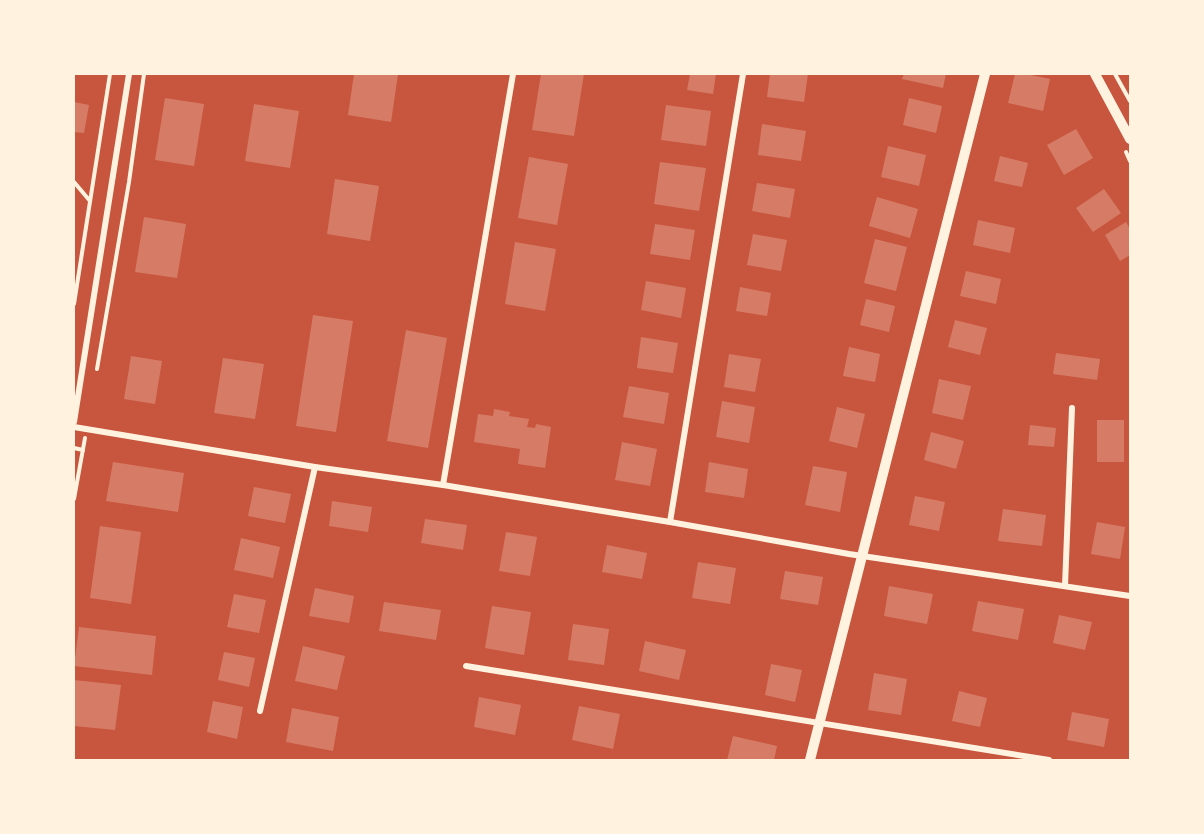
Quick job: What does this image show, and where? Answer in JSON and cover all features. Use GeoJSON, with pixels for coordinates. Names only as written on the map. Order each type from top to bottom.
{"type":"FeatureCollection","features":[{"type":"Feature","properties":{"kind":"street"},"geometry":{"type":"LineString","coordinates":[[129,74],[74,424],[87,429],[315,467],[443,485],[862,555],[1131,596]]}},
{"type":"Feature","properties":{"kind":"street"},"geometry":{"type":"LineString","coordinates":[[443,485],[513,74]]}},
{"type":"Feature","properties":{"kind":"street"},"geometry":{"type":"LineString","coordinates":[[670,522],[743,74]]}},
{"type":"Feature","properties":{"kind":"street"},"geometry":{"type":"LineString","coordinates":[[810,760],[985,74]]}},
{"type":"Feature","properties":{"kind":"street"},"geometry":{"type":"LineString","coordinates":[[1095,74],[1131,139]]}},
{"type":"Feature","properties":{"kind":"street"},"geometry":{"type":"LineString","coordinates":[[1065,586],[1072,408]]}},
{"type":"Feature","properties":{"kind":"street"},"geometry":{"type":"LineString","coordinates":[[260,711],[315,467]]}},
{"type":"Feature","properties":{"kind":"street"},"geometry":{"type":"LineString","coordinates":[[465,666],[1049,760]]}},
{"type":"Feature","properties":{"kind":"path"},"geometry":{"type":"LineString","coordinates":[[74,304],[110,74]]}},
{"type":"Feature","properties":{"kind":"path"},"geometry":{"type":"LineString","coordinates":[[95,378],[129,182],[144,74]]}},
{"type":"Feature","properties":{"kind":"path"},"geometry":{"type":"LineString","coordinates":[[1115,74],[1131,101]]}},
{"type":"Feature","properties":{"kind":"path"},"geometry":{"type":"LineString","coordinates":[[74,182],[90,201]]}},
{"type":"Feature","properties":{"kind":"path"},"geometry":{"type":"LineString","coordinates":[[74,499],[87,429]]}},
{"type":"Feature","properties":{"kind":"path"},"geometry":{"type":"LineString","coordinates":[[74,448],[83,450]]}},
{"type":"Feature","properties":{"kind":"building"},"geometry":{"type":"Polygon","coordinates":[[[354,74],[398,74],[391,122],[348,115],[354,74]]]}},
{"type":"Feature","properties":{"kind":"building"},"geometry":{"type":"Polygon","coordinates":[[[541,74],[584,74],[574,136],[532,130],[541,74]]]}},
{"type":"Feature","properties":{"kind":"building"},"geometry":{"type":"Polygon","coordinates":[[[690,74],[716,74],[713,94],[687,90],[690,74]]]}},
{"type":"Feature","properties":{"kind":"building"},"geometry":{"type":"Polygon","coordinates":[[[770,74],[808,74],[804,102],[767,97],[770,74]]]}},
{"type":"Feature","properties":{"kind":"building"},"geometry":{"type":"Polygon","coordinates":[[[904,74],[946,74],[943,88],[902,79],[904,74]]]}},
{"type":"Feature","properties":{"kind":"building"},"geometry":{"type":"Polygon","coordinates":[[[1015,74],[1050,79],[1043,111],[1008,103],[1015,74]]]}},
{"type":"Feature","properties":{"kind":"building"},"geometry":{"type":"Polygon","coordinates":[[[165,98],[204,104],[194,166],[155,160],[165,98]]]}},
{"type":"Feature","properties":{"kind":"building"},"geometry":{"type":"Polygon","coordinates":[[[909,98],[942,106],[936,133],[903,125],[909,98]]]}},
{"type":"Feature","properties":{"kind":"building"},"geometry":{"type":"Polygon","coordinates":[[[74,102],[89,105],[84,133],[74,132],[74,102]]]}},
{"type":"Feature","properties":{"kind":"building"},"geometry":{"type":"Polygon","coordinates":[[[254,104],[299,111],[290,168],[245,161],[254,104]]]}},
{"type":"Feature","properties":{"kind":"building"},"geometry":{"type":"Polygon","coordinates":[[[666,105],[711,111],[706,146],[661,140],[666,105]]]}},
{"type":"Feature","properties":{"kind":"building"},"geometry":{"type":"Polygon","coordinates":[[[762,124],[806,131],[801,161],[758,155],[762,124]]]}},
{"type":"Feature","properties":{"kind":"building"},"geometry":{"type":"Polygon","coordinates":[[[1076,129],[1093,158],[1064,175],[1047,145],[1076,129]]]}},
{"type":"Feature","properties":{"kind":"building"},"geometry":{"type":"Polygon","coordinates":[[[888,146],[926,155],[919,186],[881,177],[888,146]]]}},
{"type":"Feature","properties":{"kind":"building"},"geometry":{"type":"Polygon","coordinates":[[[1000,156],[1028,163],[1022,187],[994,181],[1000,156]]]}},
{"type":"Feature","properties":{"kind":"building"},"geometry":{"type":"Polygon","coordinates":[[[529,157],[568,164],[557,225],[518,218],[529,157]]]}},
{"type":"Feature","properties":{"kind":"building"},"geometry":{"type":"Polygon","coordinates":[[[660,162],[706,168],[699,211],[654,204],[660,162]]]}},
{"type":"Feature","properties":{"kind":"building"},"geometry":{"type":"Polygon","coordinates":[[[335,179],[379,186],[370,241],[327,234],[335,179]]]}},
{"type":"Feature","properties":{"kind":"building"},"geometry":{"type":"Polygon","coordinates":[[[757,183],[795,189],[790,218],[752,211],[757,183]]]}},
{"type":"Feature","properties":{"kind":"building"},"geometry":{"type":"Polygon","coordinates":[[[1104,189],[1121,213],[1093,232],[1076,208],[1104,189]]]}},
{"type":"Feature","properties":{"kind":"building"},"geometry":{"type":"Polygon","coordinates":[[[877,197],[918,209],[910,238],[869,226],[877,197]]]}},
{"type":"Feature","properties":{"kind":"building"},"geometry":{"type":"Polygon","coordinates":[[[144,217],[186,224],[177,278],[135,272],[144,217]]]}},
{"type":"Feature","properties":{"kind":"building"},"geometry":{"type":"Polygon","coordinates":[[[978,220],[1015,228],[1010,253],[973,245],[978,220]]]}},
{"type":"Feature","properties":{"kind":"building"},"geometry":{"type":"Polygon","coordinates":[[[1126,222],[1130,229],[1130,255],[1120,261],[1105,235],[1126,222]]]}},
{"type":"Feature","properties":{"kind":"building"},"geometry":{"type":"Polygon","coordinates":[[[655,224],[695,230],[690,260],[650,254],[655,224]]]}},
{"type":"Feature","properties":{"kind":"building"},"geometry":{"type":"Polygon","coordinates":[[[753,234],[787,240],[781,271],[747,265],[753,234]]]}},
{"type":"Feature","properties":{"kind":"building"},"geometry":{"type":"Polygon","coordinates":[[[875,239],[907,247],[896,291],[864,283],[875,239]]]}},
{"type":"Feature","properties":{"kind":"building"},"geometry":{"type":"Polygon","coordinates":[[[515,242],[556,249],[545,311],[505,304],[515,242]]]}},
{"type":"Feature","properties":{"kind":"building"},"geometry":{"type":"Polygon","coordinates":[[[966,271],[1001,279],[996,304],[960,296],[966,271]]]}},
{"type":"Feature","properties":{"kind":"building"},"geometry":{"type":"Polygon","coordinates":[[[646,281],[686,288],[681,318],[641,310],[646,281]]]}},
{"type":"Feature","properties":{"kind":"building"},"geometry":{"type":"Polygon","coordinates":[[[740,287],[771,293],[767,316],[736,311],[740,287]]]}},
{"type":"Feature","properties":{"kind":"building"},"geometry":{"type":"Polygon","coordinates":[[[866,299],[895,306],[889,332],[860,325],[866,299]]]}},
{"type":"Feature","properties":{"kind":"building"},"geometry":{"type":"Polygon","coordinates":[[[313,315],[353,321],[336,432],[296,426],[313,315]]]}},
{"type":"Feature","properties":{"kind":"building"},"geometry":{"type":"Polygon","coordinates":[[[955,320],[987,328],[980,355],[948,347],[955,320]]]}},
{"type":"Feature","properties":{"kind":"building"},"geometry":{"type":"Polygon","coordinates":[[[406,330],[447,338],[428,448],[387,441],[406,330]]]}},
{"type":"Feature","properties":{"kind":"building"},"geometry":{"type":"Polygon","coordinates":[[[641,337],[678,343],[673,373],[637,368],[641,337]]]}},
{"type":"Feature","properties":{"kind":"building"},"geometry":{"type":"Polygon","coordinates":[[[849,347],[880,354],[875,382],[843,376],[849,347]]]}},
{"type":"Feature","properties":{"kind":"building"},"geometry":{"type":"Polygon","coordinates":[[[1056,353],[1100,359],[1097,380],[1053,374],[1056,353]]]}},
{"type":"Feature","properties":{"kind":"building"},"geometry":{"type":"Polygon","coordinates":[[[729,354],[761,359],[755,392],[724,387],[729,354]]]}},
{"type":"Feature","properties":{"kind":"building"},"geometry":{"type":"Polygon","coordinates":[[[131,356],[162,361],[155,404],[124,399],[131,356]]]}},
{"type":"Feature","properties":{"kind":"building"},"geometry":{"type":"Polygon","coordinates":[[[223,358],[264,364],[255,419],[214,413],[223,358]]]}},
{"type":"Feature","properties":{"kind":"building"},"geometry":{"type":"Polygon","coordinates":[[[939,379],[971,386],[963,420],[932,413],[939,379]]]}},
{"type":"Feature","properties":{"kind":"building"},"geometry":{"type":"Polygon","coordinates":[[[629,386],[669,393],[664,424],[623,417],[629,386]]]}},
{"type":"Feature","properties":{"kind":"building"},"geometry":{"type":"Polygon","coordinates":[[[722,401],[755,407],[749,443],[716,437],[722,401]]]}},
{"type":"Feature","properties":{"kind":"building"},"geometry":{"type":"Polygon","coordinates":[[[837,407],[865,414],[857,448],[829,441],[837,407]]]}},
{"type":"Feature","properties":{"kind":"building"},"geometry":{"type":"Polygon","coordinates":[[[494,409],[510,412],[509,416],[529,419],[527,427],[535,428],[536,424],[551,427],[545,468],[518,464],[520,449],[474,442],[478,414],[493,416],[494,409]]]}},
{"type":"Feature","properties":{"kind":"building"},"geometry":{"type":"Polygon","coordinates":[[[1097,420],[1124,420],[1124,462],[1097,462],[1097,420]]]}},
{"type":"Feature","properties":{"kind":"building"},"geometry":{"type":"Polygon","coordinates":[[[1030,425],[1056,428],[1054,447],[1028,445],[1030,425]]]}},
{"type":"Feature","properties":{"kind":"building"},"geometry":{"type":"Polygon","coordinates":[[[931,432],[964,441],[956,469],[924,460],[931,432]]]}},
{"type":"Feature","properties":{"kind":"building"},"geometry":{"type":"Polygon","coordinates":[[[622,442],[657,449],[650,486],[615,480],[622,442]]]}},
{"type":"Feature","properties":{"kind":"building"},"geometry":{"type":"Polygon","coordinates":[[[113,462],[184,473],[178,512],[106,501],[113,462]]]}},
{"type":"Feature","properties":{"kind":"building"},"geometry":{"type":"Polygon","coordinates":[[[709,462],[748,469],[744,498],[705,492],[709,462]]]}},
{"type":"Feature","properties":{"kind":"building"},"geometry":{"type":"Polygon","coordinates":[[[813,466],[847,472],[840,512],[805,505],[813,466]]]}},
{"type":"Feature","properties":{"kind":"building"},"geometry":{"type":"Polygon","coordinates":[[[254,487],[291,494],[285,523],[248,516],[254,487]]]}},
{"type":"Feature","properties":{"kind":"building"},"geometry":{"type":"Polygon","coordinates":[[[915,496],[945,502],[939,531],[909,525],[915,496]]]}},
{"type":"Feature","properties":{"kind":"building"},"geometry":{"type":"Polygon","coordinates":[[[332,501],[372,507],[368,532],[329,526],[332,501]]]}},
{"type":"Feature","properties":{"kind":"building"},"geometry":{"type":"Polygon","coordinates":[[[1003,509],[1046,515],[1042,546],[998,541],[1003,509]]]}},
{"type":"Feature","properties":{"kind":"building"},"geometry":{"type":"Polygon","coordinates":[[[425,519],[467,525],[463,550],[421,543],[425,519]]]}},
{"type":"Feature","properties":{"kind":"building"},"geometry":{"type":"Polygon","coordinates":[[[1097,522],[1125,527],[1120,559],[1091,554],[1097,522]]]}},
{"type":"Feature","properties":{"kind":"building"},"geometry":{"type":"Polygon","coordinates":[[[100,526],[141,532],[131,604],[90,598],[100,526]]]}},
{"type":"Feature","properties":{"kind":"building"},"geometry":{"type":"Polygon","coordinates":[[[506,532],[537,537],[530,576],[499,571],[506,532]]]}},
{"type":"Feature","properties":{"kind":"building"},"geometry":{"type":"Polygon","coordinates":[[[241,538],[280,547],[273,578],[234,570],[241,538]]]}},
{"type":"Feature","properties":{"kind":"building"},"geometry":{"type":"Polygon","coordinates":[[[607,545],[647,553],[642,579],[602,572],[607,545]]]}},
{"type":"Feature","properties":{"kind":"building"},"geometry":{"type":"Polygon","coordinates":[[[698,562],[736,568],[730,604],[692,598],[698,562]]]}},
{"type":"Feature","properties":{"kind":"building"},"geometry":{"type":"Polygon","coordinates":[[[785,571],[823,577],[818,605],[780,599],[785,571]]]}},
{"type":"Feature","properties":{"kind":"building"},"geometry":{"type":"Polygon","coordinates":[[[889,586],[933,594],[927,624],[884,616],[889,586]]]}},
{"type":"Feature","properties":{"kind":"building"},"geometry":{"type":"Polygon","coordinates":[[[315,588],[354,596],[349,623],[309,616],[315,588]]]}},
{"type":"Feature","properties":{"kind":"building"},"geometry":{"type":"Polygon","coordinates":[[[234,594],[266,600],[259,633],[227,627],[234,594]]]}},
{"type":"Feature","properties":{"kind":"building"},"geometry":{"type":"Polygon","coordinates":[[[978,601],[1024,609],[1018,640],[972,631],[978,601]]]}},
{"type":"Feature","properties":{"kind":"building"},"geometry":{"type":"Polygon","coordinates":[[[384,602],[441,610],[436,640],[379,631],[384,602]]]}},
{"type":"Feature","properties":{"kind":"building"},"geometry":{"type":"Polygon","coordinates":[[[492,606],[531,612],[524,655],[485,648],[492,606]]]}},
{"type":"Feature","properties":{"kind":"building"},"geometry":{"type":"Polygon","coordinates":[[[1059,615],[1092,622],[1085,650],[1053,643],[1059,615]]]}},
{"type":"Feature","properties":{"kind":"building"},"geometry":{"type":"Polygon","coordinates":[[[573,624],[609,629],[604,665],[568,660],[573,624]]]}},
{"type":"Feature","properties":{"kind":"building"},"geometry":{"type":"Polygon","coordinates":[[[79,627],[156,636],[152,675],[74,666],[79,627]]]}},
{"type":"Feature","properties":{"kind":"building"},"geometry":{"type":"Polygon","coordinates":[[[645,641],[686,650],[679,680],[639,671],[645,641]]]}},
{"type":"Feature","properties":{"kind":"building"},"geometry":{"type":"Polygon","coordinates":[[[303,646],[345,656],[337,690],[295,681],[303,646]]]}},
{"type":"Feature","properties":{"kind":"building"},"geometry":{"type":"Polygon","coordinates":[[[224,652],[255,658],[249,687],[218,680],[224,652]]]}},
{"type":"Feature","properties":{"kind":"building"},"geometry":{"type":"Polygon","coordinates":[[[771,664],[802,670],[795,702],[765,695],[771,664]]]}},
{"type":"Feature","properties":{"kind":"building"},"geometry":{"type":"Polygon","coordinates":[[[874,673],[907,679],[901,715],[868,710],[874,673]]]}},
{"type":"Feature","properties":{"kind":"building"},"geometry":{"type":"Polygon","coordinates":[[[74,680],[121,685],[115,730],[74,726],[74,680]]]}},
{"type":"Feature","properties":{"kind":"building"},"geometry":{"type":"Polygon","coordinates":[[[959,691],[987,698],[980,727],[952,721],[959,691]]]}},
{"type":"Feature","properties":{"kind":"building"},"geometry":{"type":"Polygon","coordinates":[[[479,697],[521,705],[515,735],[474,727],[479,697]]]}},
{"type":"Feature","properties":{"kind":"building"},"geometry":{"type":"Polygon","coordinates":[[[213,701],[243,707],[237,739],[207,732],[213,701]]]}},
{"type":"Feature","properties":{"kind":"building"},"geometry":{"type":"Polygon","coordinates":[[[579,706],[620,714],[613,749],[572,740],[579,706]]]}},
{"type":"Feature","properties":{"kind":"building"},"geometry":{"type":"Polygon","coordinates":[[[292,708],[339,717],[333,751],[286,742],[292,708]]]}},
{"type":"Feature","properties":{"kind":"building"},"geometry":{"type":"Polygon","coordinates":[[[1072,712],[1109,719],[1104,747],[1067,740],[1072,712]]]}},
{"type":"Feature","properties":{"kind":"building"},"geometry":{"type":"Polygon","coordinates":[[[733,736],[777,746],[774,760],[727,760],[733,736]]]}}]}
